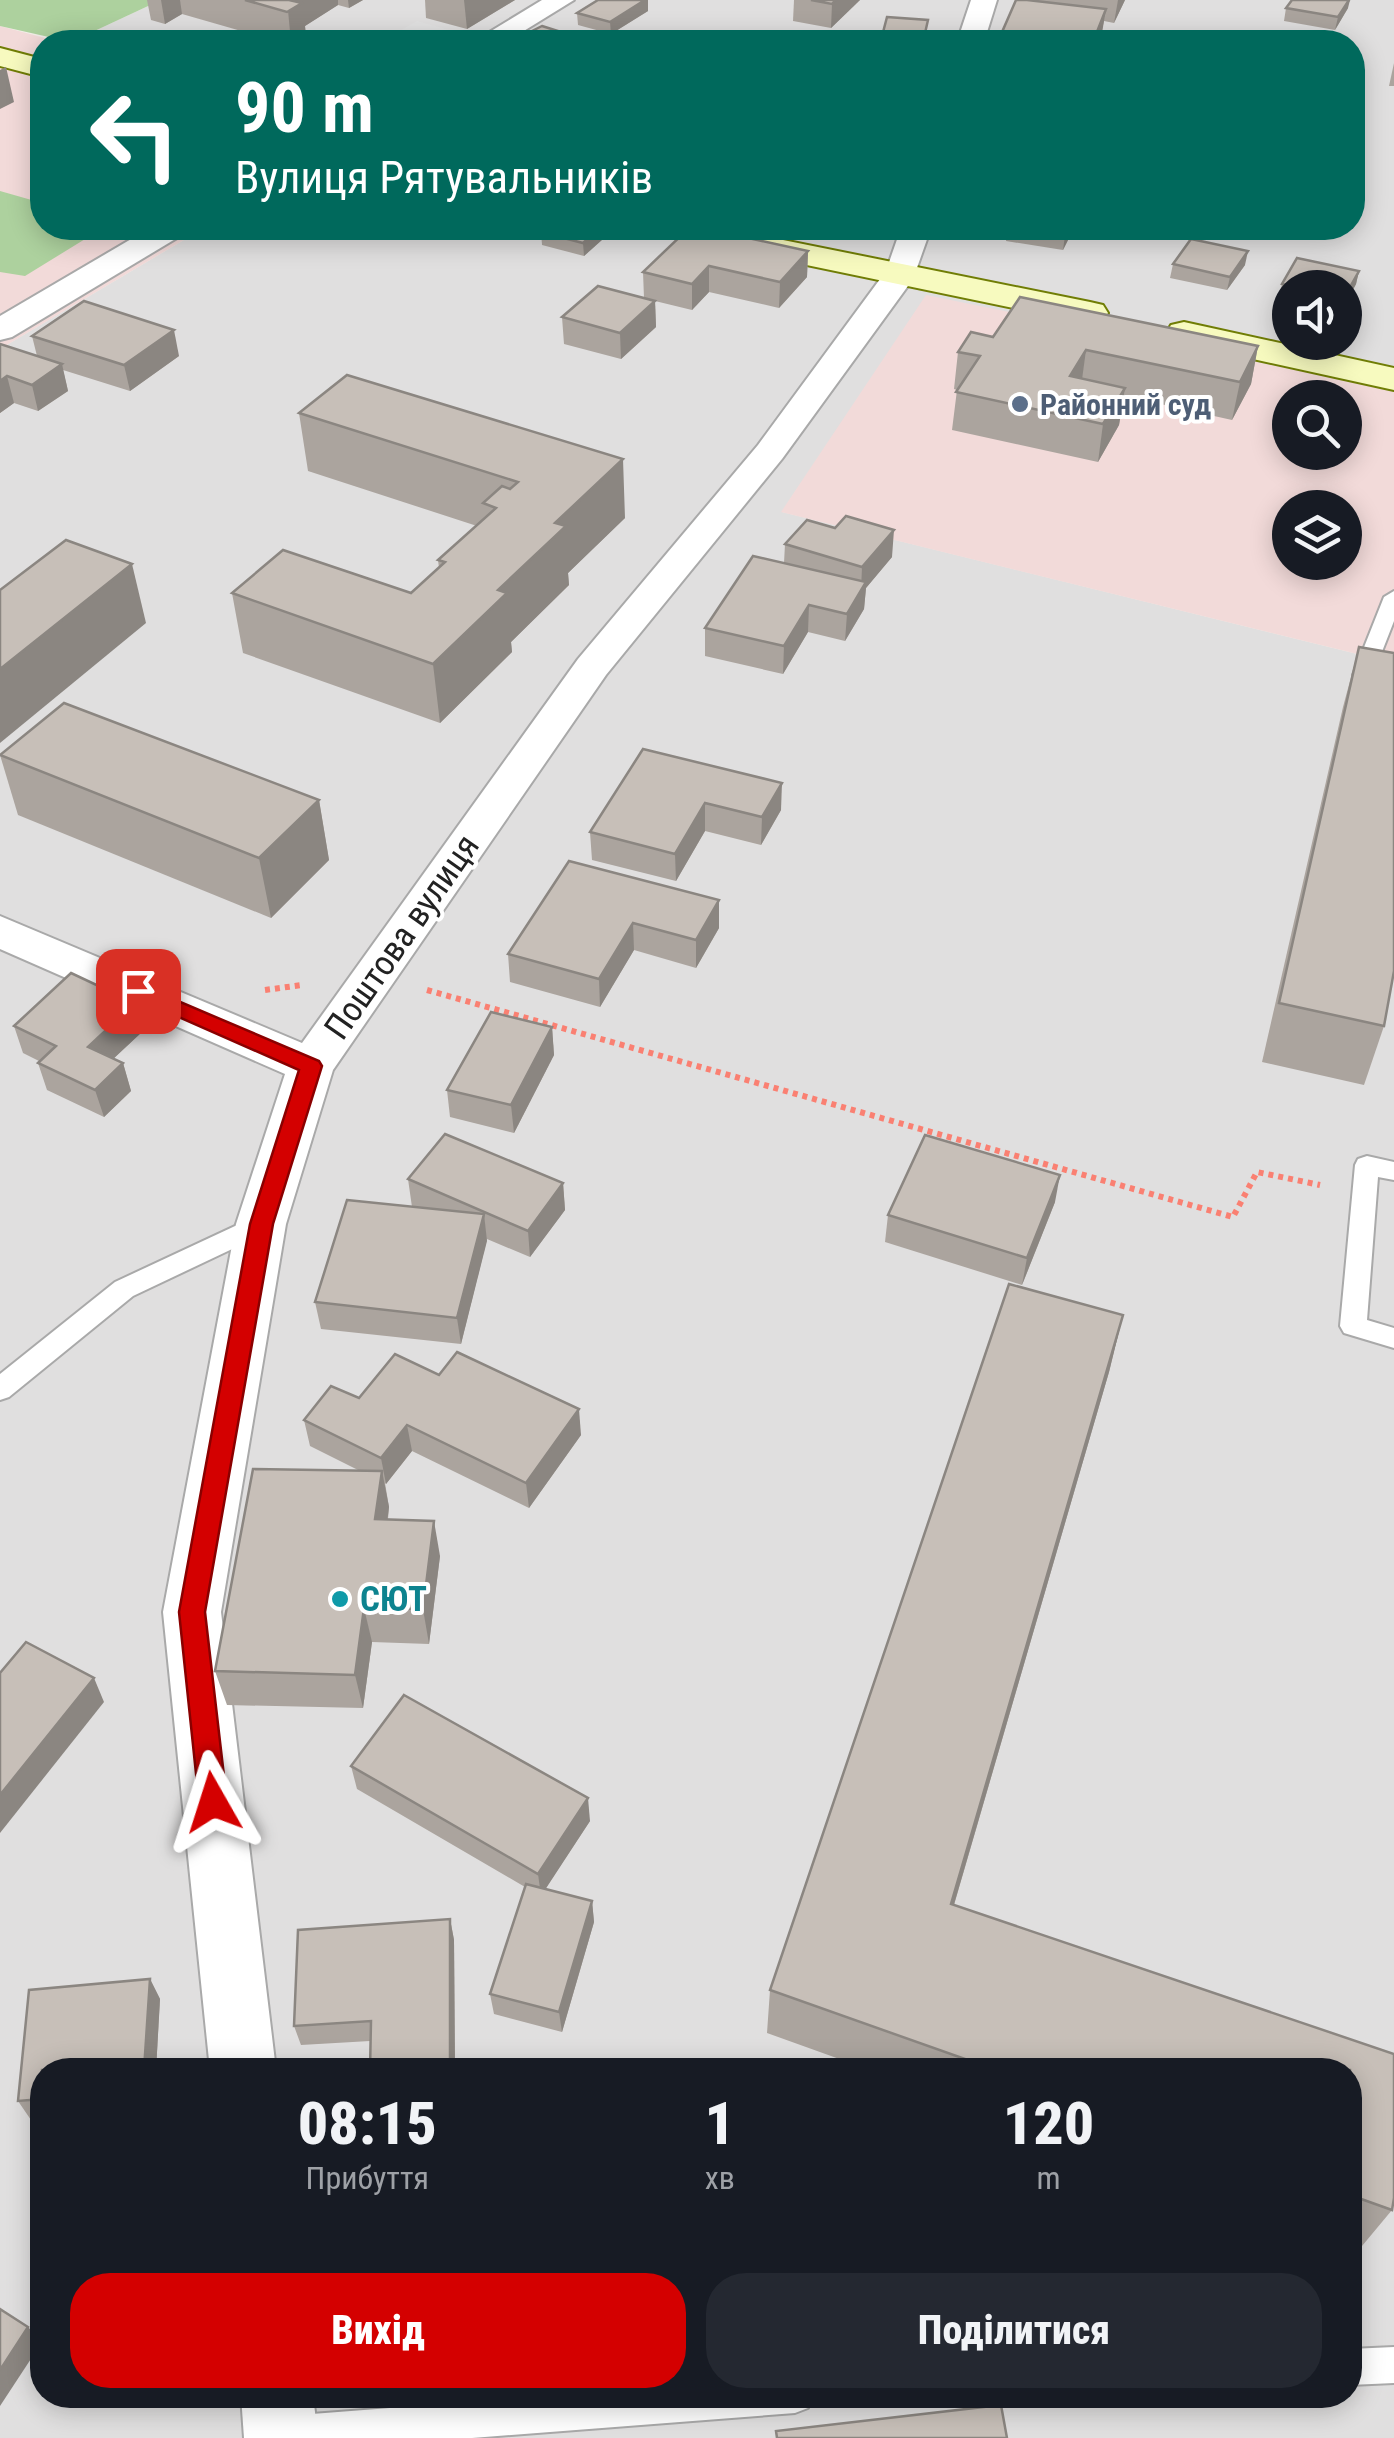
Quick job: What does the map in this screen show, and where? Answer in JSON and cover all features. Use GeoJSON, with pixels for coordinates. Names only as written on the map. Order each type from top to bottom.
{"type":"FeatureCollection","features":[{"type":"Feature","properties":{"kind":"street"},"geometry":{"type":"LineString","coordinates":[[508,30],[561,0]]}},
{"type":"Feature","properties":{"kind":"street"},"geometry":{"type":"LineString","coordinates":[[975,30],[984,0]]}},
{"type":"Feature","properties":{"kind":"street"},"geometry":{"type":"LineString","coordinates":[[0,57],[30,65]]}},
{"type":"Feature","properties":{"kind":"street"},"geometry":{"type":"LineString","coordinates":[[0,330],[150,240]]}},
{"type":"Feature","properties":{"kind":"street"},"geometry":{"type":"LineString","coordinates":[[804,240],[909,250],[1139,323],[1394,380]]}},
{"type":"Feature","properties":{"kind":"street","name":"Поштова вулиця"},"geometry":{"type":"LineString","coordinates":[[241,2058],[192,1612],[261,1224],[311,1066],[592,666],[770,452],[909,250]]}},
{"type":"Feature","properties":{"kind":"street"},"geometry":{"type":"LineString","coordinates":[[0,930],[311,1066]]}},
{"type":"Feature","properties":{"kind":"lane"},"geometry":{"type":"LineString","coordinates":[[1394,597],[1363,676],[1394,684]]}},
{"type":"Feature","properties":{"kind":"lane"},"geometry":{"type":"LineString","coordinates":[[1394,1171],[1367,1165],[1352,1326],[1394,1338]]}},
{"type":"Feature","properties":{"kind":"lane"},"geometry":{"type":"LineString","coordinates":[[0,1390],[124,1289],[261,1224]]}},
{"type":"Feature","properties":{"kind":"lane"},"geometry":{"type":"LineString","coordinates":[[1362,2367],[1394,2366]]}},
{"type":"Feature","properties":{"kind":"lane"},"geometry":{"type":"LineString","coordinates":[[280,2422],[547,2408]]}},
{"type":"Feature","properties":{"kind":"path"},"geometry":{"type":"LineString","coordinates":[[259,990],[375,976],[1232,1217],[1257,1172],[1364,1194]]}},
{"type":"Feature","properties":{"kind":"shaded area"},"geometry":{"type":"Polygon","coordinates":[[[161,0],[1394,0],[1394,390],[1362,384],[1362,380],[1344,380],[926,296],[782,512],[1394,663],[1394,2438],[0,2438],[0,349],[184,240],[1365,240],[1365,30],[97,30],[161,0]]]}},
{"type":"Feature","properties":{"kind":"shaded area"},"geometry":{"type":"Polygon","coordinates":[[[417,21],[449,30],[401,30],[417,21]]]}},
{"type":"Feature","properties":{"kind":"shaded area"},"geometry":{"type":"Polygon","coordinates":[[[0,26],[30,34],[30,240],[184,240],[0,349],[0,26]]]}},
{"type":"Feature","properties":{"kind":"shaded area"},"geometry":{"type":"Polygon","coordinates":[[[926,295],[1345,380],[1272,380],[1272,470],[1362,470],[1362,384],[1394,390],[1394,663],[781,512],[926,295]]]}},
{"type":"Feature","properties":{"kind":"green space"},"geometry":{"type":"Polygon","coordinates":[[[0,0],[161,0],[97,30],[30,33],[0,26],[0,0]]]}},
{"type":"Feature","properties":{"kind":"green space"},"geometry":{"type":"Polygon","coordinates":[[[0,191],[30,200],[30,240],[84,240],[25,276],[0,272],[0,191]]]}},
{"type":"Feature","properties":{"kind":"building"},"geometry":{"type":"Polygon","coordinates":[[[245,0],[289,0],[302,3],[287,12],[245,0]]]}},
{"type":"Feature","properties":{"kind":"building"},"geometry":{"type":"Polygon","coordinates":[[[598,0],[645,0],[610,22],[577,13],[598,0]]]}},
{"type":"Feature","properties":{"kind":"building"},"geometry":{"type":"Polygon","coordinates":[[[1016,0],[1106,9],[1098,30],[1003,30],[1016,0]]]}},
{"type":"Feature","properties":{"kind":"building"},"geometry":{"type":"Polygon","coordinates":[[[1292,0],[1349,0],[1338,17],[1286,8],[1292,0]]]}},
{"type":"Feature","properties":{"kind":"building"},"geometry":{"type":"Polygon","coordinates":[[[887,17],[928,20],[926,30],[884,30],[887,17]]]}},
{"type":"Feature","properties":{"kind":"building"},"geometry":{"type":"Polygon","coordinates":[[[676,240],[757,240],[808,251],[780,282],[709,266],[692,284],[643,272],[676,240]]]}},
{"type":"Feature","properties":{"kind":"building"},"geometry":{"type":"Polygon","coordinates":[[[1190,240],[1248,251],[1230,277],[1173,264],[1190,240]]]}},
{"type":"Feature","properties":{"kind":"building"},"geometry":{"type":"Polygon","coordinates":[[[1297,258],[1354,270],[1290,270],[1297,258]]]}},
{"type":"Feature","properties":{"kind":"building"},"geometry":{"type":"Polygon","coordinates":[[[598,286],[655,301],[620,333],[562,317],[598,286]]]}},
{"type":"Feature","properties":{"kind":"building"},"geometry":{"type":"Polygon","coordinates":[[[1020,297],[1258,346],[1240,382],[1086,350],[1070,376],[1125,388],[1103,424],[956,392],[980,356],[958,352],[971,332],[993,337],[1020,297]]]}},
{"type":"Feature","properties":{"kind":"building"},"geometry":{"type":"Polygon","coordinates":[[[84,301],[174,330],[124,365],[32,336],[84,301]]]}},
{"type":"Feature","properties":{"kind":"building"},"geometry":{"type":"Polygon","coordinates":[[[0,344],[62,364],[32,385],[7,376],[0,381],[0,344]]]}},
{"type":"Feature","properties":{"kind":"building"},"geometry":{"type":"Polygon","coordinates":[[[347,375],[623,459],[555,523],[566,526],[498,590],[507,593],[433,664],[232,593],[283,550],[411,593],[445,562],[438,560],[496,508],[483,503],[502,486],[510,489],[518,482],[299,413],[347,375]]]}},
{"type":"Feature","properties":{"kind":"building"},"geometry":{"type":"Polygon","coordinates":[[[846,516],[894,530],[862,567],[785,544],[807,520],[835,528],[846,516]]]}},
{"type":"Feature","properties":{"kind":"building"},"geometry":{"type":"Polygon","coordinates":[[[66,540],[132,564],[0,669],[0,590],[66,540]]]}},
{"type":"Feature","properties":{"kind":"building"},"geometry":{"type":"Polygon","coordinates":[[[753,556],[866,582],[847,614],[809,605],[784,646],[705,628],[753,556]]]}},
{"type":"Feature","properties":{"kind":"building"},"geometry":{"type":"Polygon","coordinates":[[[1359,647],[1394,653],[1394,971],[1384,1026],[1279,1003],[1359,647]]]}},
{"type":"Feature","properties":{"kind":"building"},"geometry":{"type":"Polygon","coordinates":[[[64,703],[319,800],[259,858],[0,755],[64,703]]]}},
{"type":"Feature","properties":{"kind":"building"},"geometry":{"type":"Polygon","coordinates":[[[643,749],[782,783],[762,817],[705,803],[675,854],[590,832],[643,749]]]}},
{"type":"Feature","properties":{"kind":"building"},"geometry":{"type":"Polygon","coordinates":[[[569,861],[719,900],[696,940],[633,923],[599,979],[508,954],[569,861]]]}},
{"type":"Feature","properties":{"kind":"building"},"geometry":{"type":"Polygon","coordinates":[[[71,973],[135,1003],[88,1047],[123,1063],[95,1090],[38,1063],[56,1046],[14,1026],[71,973]]]}},
{"type":"Feature","properties":{"kind":"building"},"geometry":{"type":"Polygon","coordinates":[[[491,1012],[552,1027],[511,1105],[447,1090],[491,1012]]]}},
{"type":"Feature","properties":{"kind":"building"},"geometry":{"type":"Polygon","coordinates":[[[445,1134],[563,1183],[528,1231],[408,1179],[445,1134]]]}},
{"type":"Feature","properties":{"kind":"building"},"geometry":{"type":"Polygon","coordinates":[[[925,1135],[1060,1175],[1027,1258],[888,1215],[925,1135]]]}},
{"type":"Feature","properties":{"kind":"building"},"geometry":{"type":"Polygon","coordinates":[[[347,1200],[484,1214],[457,1318],[315,1302],[347,1200]]]}},
{"type":"Feature","properties":{"kind":"building"},"geometry":{"type":"Polygon","coordinates":[[[1009,1284],[1123,1315],[951,1904],[1394,2054],[1392,2210],[1362,2199],[1362,2058],[962,2058],[770,1990],[1009,1284]]]}},
{"type":"Feature","properties":{"kind":"building"},"geometry":{"type":"Polygon","coordinates":[[[457,1352],[579,1409],[526,1483],[407,1425],[381,1458],[304,1420],[331,1386],[359,1398],[395,1354],[439,1375],[457,1352]]]}},
{"type":"Feature","properties":{"kind":"building","name":"СЮТ"},"geometry":{"type":"Polygon","coordinates":[[[253,1469],[382,1471],[375,1519],[434,1521],[423,1609],[364,1608],[355,1675],[215,1671],[253,1469]]]}},
{"type":"Feature","properties":{"kind":"building"},"geometry":{"type":"Polygon","coordinates":[[[26,1642],[94,1678],[0,1795],[0,1673],[26,1642]]]}},
{"type":"Feature","properties":{"kind":"building"},"geometry":{"type":"Polygon","coordinates":[[[404,1695],[588,1798],[538,1874],[351,1766],[404,1695]]]}},
{"type":"Feature","properties":{"kind":"building"},"geometry":{"type":"Polygon","coordinates":[[[526,1884],[592,1901],[559,2012],[490,1994],[526,1884]]]}},
{"type":"Feature","properties":{"kind":"building"},"geometry":{"type":"Polygon","coordinates":[[[450,1919],[450,2058],[370,2058],[371,2021],[294,2026],[298,1930],[450,1919]]]}},
{"type":"Feature","properties":{"kind":"building"},"geometry":{"type":"Polygon","coordinates":[[[150,1979],[145,2058],[30,2058],[30,2100],[18,2101],[29,1990],[150,1979]]]}},
{"type":"Feature","properties":{"kind":"building"},"geometry":{"type":"Polygon","coordinates":[[[0,2309],[28,2327],[0,2370],[0,2309]]]}},
{"type":"Feature","properties":{"kind":"building"},"geometry":{"type":"Polygon","coordinates":[[[1002,2408],[1007,2438],[777,2438],[776,2431],[1002,2408]]]}},
{"type":"Feature","properties":{"kind":"place","name":"Районний суд"},"geometry":{"type":"Point","coordinates":[1020,404]}},
{"type":"Feature","properties":{"kind":"place","name":"СЮТ"},"geometry":{"type":"Point","coordinates":[340,1599]}},
{"type":"Feature","properties":{"kind":"route"},"geometry":{"type":"LineString","coordinates":[[138,991],[311,1066],[261,1224],[192,1612],[213,1802]]}}]}
